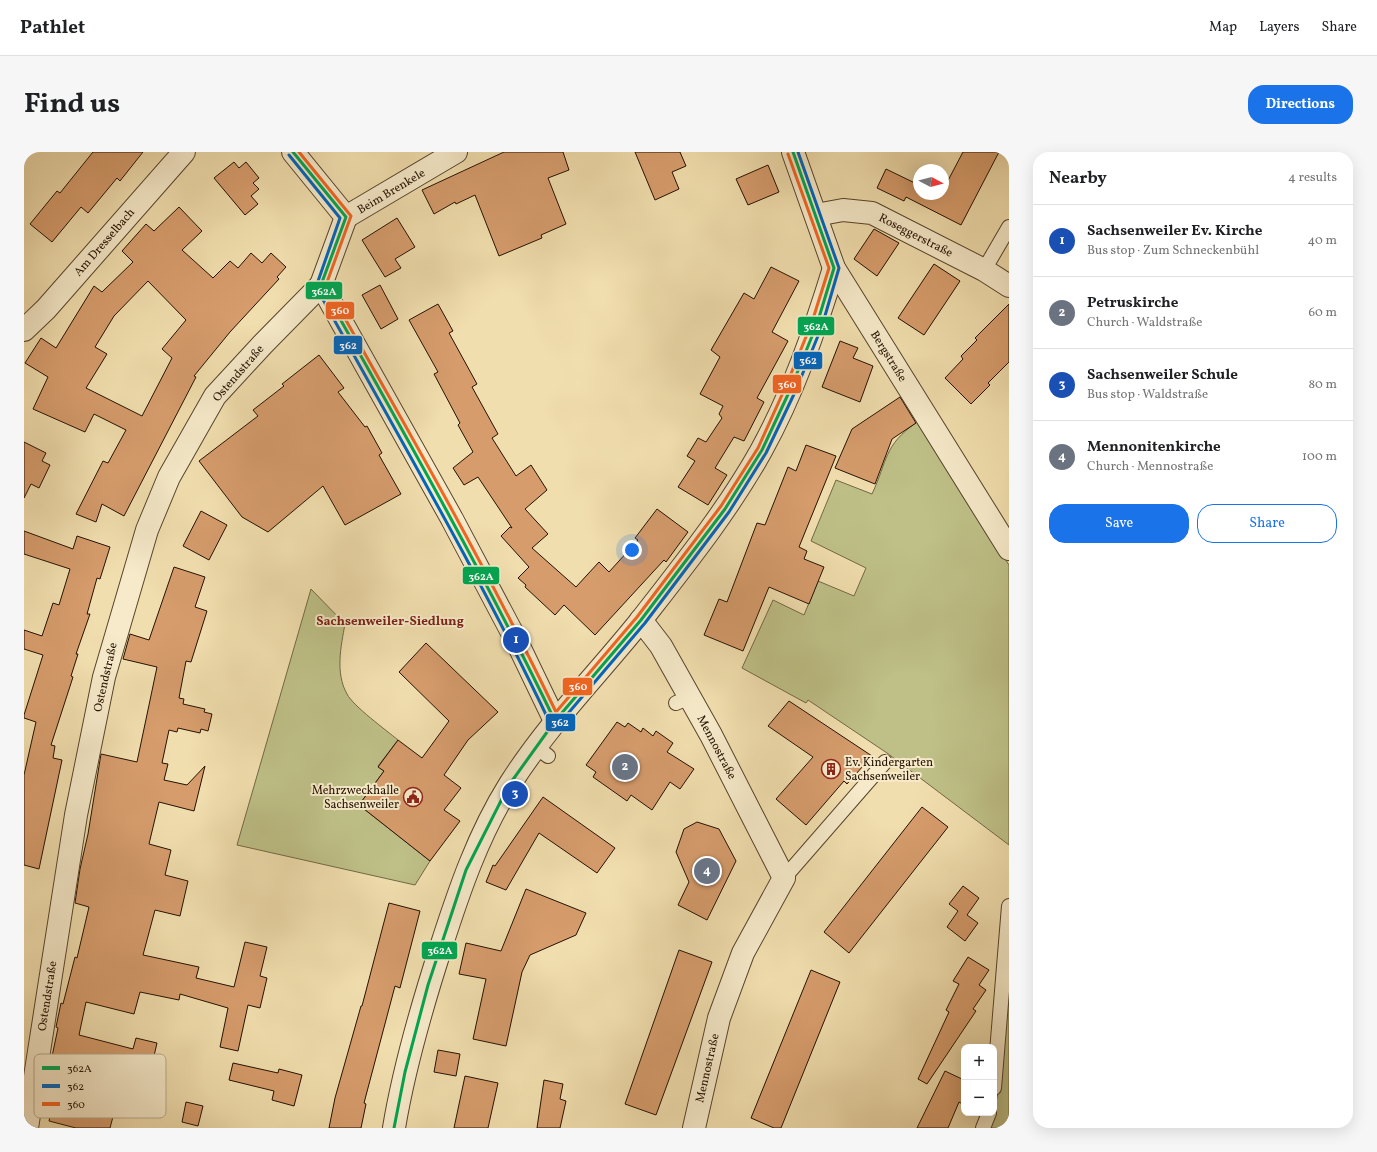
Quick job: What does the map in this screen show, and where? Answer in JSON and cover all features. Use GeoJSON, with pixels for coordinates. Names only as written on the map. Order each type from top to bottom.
{"type":"FeatureCollection","features":[{"type":"Feature","properties":{"kind":"street","name":"Am Dresselbach"},"geometry":{"type":"LineString","coordinates":[[24,330],[46,309],[184,152]]}},
{"type":"Feature","properties":{"kind":"street"},"geometry":{"type":"LineString","coordinates":[[293,152],[346,217],[321,285],[456,525],[516,640],[555,721]]}},
{"type":"Feature","properties":{"kind":"street","name":"Beim Brenkele"},"geometry":{"type":"LineString","coordinates":[[346,217],[456,152]]}},
{"type":"Feature","properties":{"kind":"street","name":"Bergstraße"},"geometry":{"type":"LineString","coordinates":[[793,152],[834,268],[1009,549]]}},
{"type":"Feature","properties":{"kind":"street","name":"Roseggerstraße"},"geometry":{"type":"LineString","coordinates":[[816,215],[843,210],[872,213],[984,270],[1009,286]]}},
{"type":"Feature","properties":{"kind":"street"},"geometry":{"type":"LineString","coordinates":[[394,1128],[405,1072],[428,985],[466,870],[479,842],[509,785],[542,752],[555,721],[641,620],[725,509],[762,450],[791,388],[817,324],[834,268]]}},
{"type":"Feature","properties":{"kind":"street","name":"Ostendstraße"},"geometry":{"type":"LineString","coordinates":[[39,1054],[76,815],[104,677],[147,530],[169,477],[215,396],[321,285]]}},
{"type":"Feature","properties":{"kind":"street","name":"Mennostraße"},"geometry":{"type":"LineString","coordinates":[[641,620],[661,646],[683,700],[784,878],[743,953],[722,1011],[700,1096],[694,1128]]}},
{"type":"Feature","properties":{"kind":"street","name":"Ostendstraße"},"geometry":{"type":"LineString","coordinates":[[27,1128],[34,1083]]}},
{"type":"Feature","properties":{"kind":"lane"},"geometry":{"type":"LineString","coordinates":[[984,270],[1009,227]]}},
{"type":"Feature","properties":{"kind":"lane","name":"Mennostraße"},"geometry":{"type":"LineString","coordinates":[[784,878],[885,762]]}},
{"type":"Feature","properties":{"kind":"lane"},"geometry":{"type":"LineString","coordinates":[[995,1080],[1009,906]]}},
{"type":"Feature","properties":{"kind":"lane"},"geometry":{"type":"LineString","coordinates":[[984,1128],[988,1116]]}},
{"type":"Feature","properties":{"kind":"green space"},"geometry":{"type":"Polygon","coordinates":[[[917,422],[1009,565],[1009,845],[887,753],[808,700],[806,703],[742,668],[773,600],[804,615],[818,581],[854,596],[866,568],[811,541],[836,480],[872,494],[892,446],[917,422]]]}},
{"type":"Feature","properties":{"kind":"green space"},"geometry":{"type":"Polygon","coordinates":[[[311,589],[345,624],[340,668],[343,686],[347,694],[356,705],[398,740],[378,766],[384,771],[359,805],[430,861],[415,885],[237,845],[311,589]]]}},
{"type":"Feature","properties":{"kind":"green space"},"geometry":{"type":"Polygon","coordinates":[[[1009,978],[1009,1128],[988,1128],[992,1116],[997,1116],[997,1096],[1002,1073],[1009,978]]]}},
{"type":"Feature","properties":{"kind":"building"},"geometry":{"type":"Polygon","coordinates":[[[93,152],[143,152],[120,181],[117,178],[88,213],[81,207],[52,242],[30,224],[57,191],[60,193],[93,152]]]}},
{"type":"Feature","properties":{"kind":"building"},"geometry":{"type":"Polygon","coordinates":[[[504,152],[563,152],[569,170],[548,178],[566,224],[541,235],[542,238],[499,256],[475,195],[456,204],[455,202],[434,214],[422,190],[504,152]]]}},
{"type":"Feature","properties":{"kind":"building"},"geometry":{"type":"Polygon","coordinates":[[[635,152],[680,152],[686,166],[672,172],[679,189],[655,200],[635,152]]]}},
{"type":"Feature","properties":{"kind":"building"},"geometry":{"type":"Polygon","coordinates":[[[963,152],[999,152],[961,225],[906,197],[904,201],[877,188],[886,169],[913,182],[913,200],[949,200],[949,179],[963,152]]]}},
{"type":"Feature","properties":{"kind":"building"},"geometry":{"type":"Polygon","coordinates":[[[234,162],[239,168],[246,162],[259,178],[253,183],[259,189],[251,196],[258,204],[245,215],[214,178],[234,162]]]}},
{"type":"Feature","properties":{"kind":"building"},"geometry":{"type":"Polygon","coordinates":[[[768,165],[779,192],[748,205],[736,179],[768,165]]]}},
{"type":"Feature","properties":{"kind":"building"},"geometry":{"type":"Polygon","coordinates":[[[179,207],[202,231],[182,250],[213,278],[230,261],[238,268],[251,253],[262,263],[271,253],[286,267],[277,277],[279,279],[230,332],[194,376],[196,377],[124,516],[102,504],[96,522],[76,514],[103,461],[108,463],[126,430],[94,414],[85,432],[33,409],[48,377],[25,363],[41,338],[56,348],[94,286],[102,292],[133,262],[122,251],[146,224],[154,231],[179,207]],[[148,281],[114,316],[95,347],[107,354],[86,388],[142,416],[172,358],[162,349],[186,320],[148,281]]]}},
{"type":"Feature","properties":{"kind":"building"},"geometry":{"type":"Polygon","coordinates":[[[397,218],[415,247],[395,259],[401,268],[385,277],[362,240],[397,218]]]}},
{"type":"Feature","properties":{"kind":"building"},"geometry":{"type":"Polygon","coordinates":[[[874,229],[899,243],[877,276],[854,259],[874,229]]]}},
{"type":"Feature","properties":{"kind":"building"},"geometry":{"type":"Polygon","coordinates":[[[934,264],[960,281],[924,335],[898,318],[934,264]]]}},
{"type":"Feature","properties":{"kind":"building"},"geometry":{"type":"Polygon","coordinates":[[[771,267],[799,281],[772,332],[788,341],[757,398],[764,402],[744,441],[734,437],[715,468],[727,475],[708,505],[678,487],[695,461],[687,456],[698,438],[706,442],[722,418],[719,414],[723,406],[700,394],[720,357],[711,350],[744,293],[754,299],[771,267]]]}},
{"type":"Feature","properties":{"kind":"building"},"geometry":{"type":"Polygon","coordinates":[[[380,285],[398,319],[381,329],[362,295],[380,285]]]}},
{"type":"Feature","properties":{"kind":"building"},"geometry":{"type":"Polygon","coordinates":[[[438,304],[453,331],[449,333],[477,384],[472,387],[498,434],[492,438],[516,476],[531,465],[547,490],[525,509],[548,534],[532,548],[576,587],[599,562],[609,572],[638,540],[635,538],[657,509],[688,532],[666,562],[664,560],[595,635],[564,605],[555,615],[525,587],[526,585],[518,578],[529,567],[501,536],[510,527],[512,528],[478,477],[464,485],[453,468],[473,452],[458,425],[460,423],[434,374],[438,372],[409,320],[438,304]]]}},
{"type":"Feature","properties":{"kind":"building"},"geometry":{"type":"Polygon","coordinates":[[[1009,304],[1009,362],[988,383],[990,385],[971,404],[945,378],[963,359],[961,356],[977,340],[975,338],[1009,304]]]}},
{"type":"Feature","properties":{"kind":"building"},"geometry":{"type":"Polygon","coordinates":[[[840,341],[858,348],[853,358],[873,366],[860,402],[822,387],[840,341]]]}},
{"type":"Feature","properties":{"kind":"building"},"geometry":{"type":"Polygon","coordinates":[[[319,355],[344,388],[338,392],[365,427],[367,426],[382,453],[379,455],[401,494],[345,525],[323,486],[268,532],[242,517],[199,461],[258,416],[253,410],[284,386],[282,384],[319,355]]]}},
{"type":"Feature","properties":{"kind":"building"},"geometry":{"type":"Polygon","coordinates":[[[900,397],[916,423],[892,439],[875,484],[835,468],[852,429],[900,397]]]}},
{"type":"Feature","properties":{"kind":"building"},"geometry":{"type":"Polygon","coordinates":[[[24,442],[46,453],[42,461],[50,465],[39,488],[31,484],[24,498],[24,442]]]}},
{"type":"Feature","properties":{"kind":"building"},"geometry":{"type":"Polygon","coordinates":[[[806,445],[836,456],[799,547],[807,551],[804,559],[824,567],[809,604],[769,587],[743,651],[704,635],[719,599],[727,602],[757,523],[765,525],[788,467],[796,471],[806,445]]]}},
{"type":"Feature","properties":{"kind":"building"},"geometry":{"type":"Polygon","coordinates":[[[201,511],[227,525],[209,560],[183,546],[201,511]]]}},
{"type":"Feature","properties":{"kind":"building"},"geometry":{"type":"Polygon","coordinates":[[[24,531],[73,549],[77,536],[110,547],[100,579],[97,578],[87,614],[90,614],[76,654],[78,654],[71,676],[73,677],[51,745],[55,746],[53,758],[62,760],[39,869],[24,865],[24,775],[36,722],[24,718],[24,715],[43,655],[24,649],[24,630],[42,636],[53,603],[59,605],[70,569],[24,554],[24,531]]]}},
{"type":"Feature","properties":{"kind":"building"},"geometry":{"type":"Polygon","coordinates":[[[174,567],[205,577],[195,607],[207,611],[191,662],[186,661],[179,698],[184,699],[183,704],[205,709],[204,712],[212,714],[208,731],[201,729],[200,733],[178,728],[177,732],[169,730],[162,763],[168,764],[164,780],[187,785],[205,766],[194,811],[159,802],[149,844],[171,850],[165,875],[188,881],[180,916],[155,910],[143,955],[199,967],[196,978],[234,987],[245,942],[267,947],[260,976],[267,978],[260,1008],[248,1005],[238,1051],[220,1047],[228,1008],[180,994],[179,1000],[140,992],[134,1014],[86,1002],[79,1035],[133,1049],[136,1038],[157,1043],[154,1054],[53,1054],[61,1003],[63,1004],[75,957],[77,958],[89,907],[75,903],[101,754],[137,762],[157,667],[123,659],[130,634],[149,640],[174,567]]]}},
{"type":"Feature","properties":{"kind":"building"},"geometry":{"type":"Polygon","coordinates":[[[426,643],[498,712],[468,740],[444,775],[461,788],[444,810],[460,821],[430,861],[359,805],[384,771],[378,767],[398,740],[422,758],[449,721],[399,672],[426,643]]]}},
{"type":"Feature","properties":{"kind":"building","name":"Ev. Kindergarten Sachsenweiler"},"geometry":{"type":"Polygon","coordinates":[[[789,701],[872,756],[847,784],[844,781],[806,825],[776,799],[813,757],[768,726],[789,701]]]}},
{"type":"Feature","properties":{"kind":"building"},"geometry":{"type":"Polygon","coordinates":[[[617,722],[625,727],[628,723],[641,732],[643,728],[653,736],[656,731],[673,743],[667,752],[694,769],[680,789],[670,782],[652,810],[631,795],[627,801],[593,777],[596,772],[586,765],[617,722]]]}},
{"type":"Feature","properties":{"kind":"building"},"geometry":{"type":"Polygon","coordinates":[[[543,797],[615,848],[597,873],[539,833],[506,890],[486,882],[493,865],[495,866],[543,797]]]}},
{"type":"Feature","properties":{"kind":"building"},"geometry":{"type":"Polygon","coordinates":[[[922,807],[948,827],[849,953],[824,932],[922,807]]]}},
{"type":"Feature","properties":{"kind":"building"},"geometry":{"type":"Polygon","coordinates":[[[697,822],[719,829],[736,861],[707,920],[678,905],[689,882],[676,852],[684,829],[697,822]]]}},
{"type":"Feature","properties":{"kind":"building"},"geometry":{"type":"Polygon","coordinates":[[[963,886],[979,898],[967,915],[978,923],[965,941],[947,927],[958,911],[949,904],[963,886]]]}},
{"type":"Feature","properties":{"kind":"building"},"geometry":{"type":"Polygon","coordinates":[[[526,889],[586,913],[576,935],[530,955],[522,972],[506,1046],[473,1039],[486,979],[459,974],[466,943],[501,951],[526,889]]]}},
{"type":"Feature","properties":{"kind":"building"},"geometry":{"type":"Polygon","coordinates":[[[389,903],[420,911],[400,988],[395,986],[364,1103],[366,1104],[361,1128],[329,1128],[335,1098],[362,1006],[389,903]]]}},
{"type":"Feature","properties":{"kind":"building"},"geometry":{"type":"Polygon","coordinates":[[[679,950],[712,962],[656,1115],[625,1104],[679,950]]]}},
{"type":"Feature","properties":{"kind":"building"},"geometry":{"type":"Polygon","coordinates":[[[968,957],[989,970],[979,985],[986,990],[973,1009],[976,1011],[927,1084],[918,1079],[949,1012],[946,1010],[959,984],[953,981],[968,957]]]}},
{"type":"Feature","properties":{"kind":"building"},"geometry":{"type":"Polygon","coordinates":[[[811,970],[840,982],[781,1128],[774,1128],[751,1118],[811,970]]]}},
{"type":"Feature","properties":{"kind":"building"},"geometry":{"type":"Polygon","coordinates":[[[438,1050],[460,1054],[456,1076],[434,1072],[438,1050]]]}},
{"type":"Feature","properties":{"kind":"building"},"geometry":{"type":"Polygon","coordinates":[[[233,1063],[278,1073],[279,1069],[302,1075],[294,1106],[272,1100],[274,1091],[229,1080],[233,1063]]]}},
{"type":"Feature","properties":{"kind":"building"},"geometry":{"type":"Polygon","coordinates":[[[945,1071],[961,1079],[961,1103],[959,1102],[948,1128],[917,1128],[945,1071]]]}},
{"type":"Feature","properties":{"kind":"building"},"geometry":{"type":"Polygon","coordinates":[[[465,1076],[498,1083],[488,1128],[454,1128],[465,1076]]]}},
{"type":"Feature","properties":{"kind":"building"},"geometry":{"type":"Polygon","coordinates":[[[544,1080],[563,1084],[560,1099],[566,1101],[560,1128],[537,1128],[544,1080]]]}},
{"type":"Feature","properties":{"kind":"building"},"geometry":{"type":"Polygon","coordinates":[[[186,1102],[203,1106],[198,1126],[182,1122],[186,1102]]]}},
{"type":"Feature","properties":{"kind":"building"},"geometry":{"type":"Polygon","coordinates":[[[50,1118],[113,1118],[110,1128],[76,1128],[49,1121],[50,1118]]]}},
{"type":"Feature","properties":{"kind":"transit line","name":"362A"},"geometry":{"type":"LineString","coordinates":[[293,152],[346,217],[321,285],[471,556],[528,665],[555,721]]}},
{"type":"Feature","properties":{"kind":"transit line","name":"360"},"geometry":{"type":"LineString","coordinates":[[299,152],[351,216],[326,285],[474,550],[556,712],[637,617],[721,506],[758,448],[786,386],[812,322],[829,268],[788,154]]}},
{"type":"Feature","properties":{"kind":"transit line","name":"362A"},"geometry":{"type":"LineString","coordinates":[[394,1128],[405,1072],[428,985],[466,870],[509,785],[555,721],[641,620],[725,509],[762,450],[791,388],[817,324],[834,268],[793,152]]}},
{"type":"Feature","properties":{"kind":"transit line","name":"362"},"geometry":{"type":"LineString","coordinates":[[289,155],[340,218],[316,287],[495,612],[550,723],[555,726],[559,724],[645,623],[729,512],[766,453],[796,390],[822,326],[839,268],[798,152]]}},
{"type":"Feature","properties":{"kind":"place","name":"Sachsenweiler Ev. Kirche"},"geometry":{"type":"Point","coordinates":[516,640]}},
{"type":"Feature","properties":{"kind":"place","name":"Petruskirche"},"geometry":{"type":"Point","coordinates":[625,767]}},
{"type":"Feature","properties":{"kind":"place","name":"Ev. Kindergarten Sachsenweiler"},"geometry":{"type":"Point","coordinates":[831,769]}},
{"type":"Feature","properties":{"kind":"place","name":"Sachsenweiler Schule"},"geometry":{"type":"Point","coordinates":[515,794]}},
{"type":"Feature","properties":{"kind":"place","name":"Mehrzweckhalle Sachsenweiler"},"geometry":{"type":"Point","coordinates":[413,797]}},
{"type":"Feature","properties":{"kind":"place","name":"Mennonitenkirche"},"geometry":{"type":"Point","coordinates":[707,871]}},
{"type":"Feature","properties":{"kind":"district","name":"Sachsenweiler-Siedlung"},"geometry":{"type":"Point","coordinates":[390,620]}}]}
